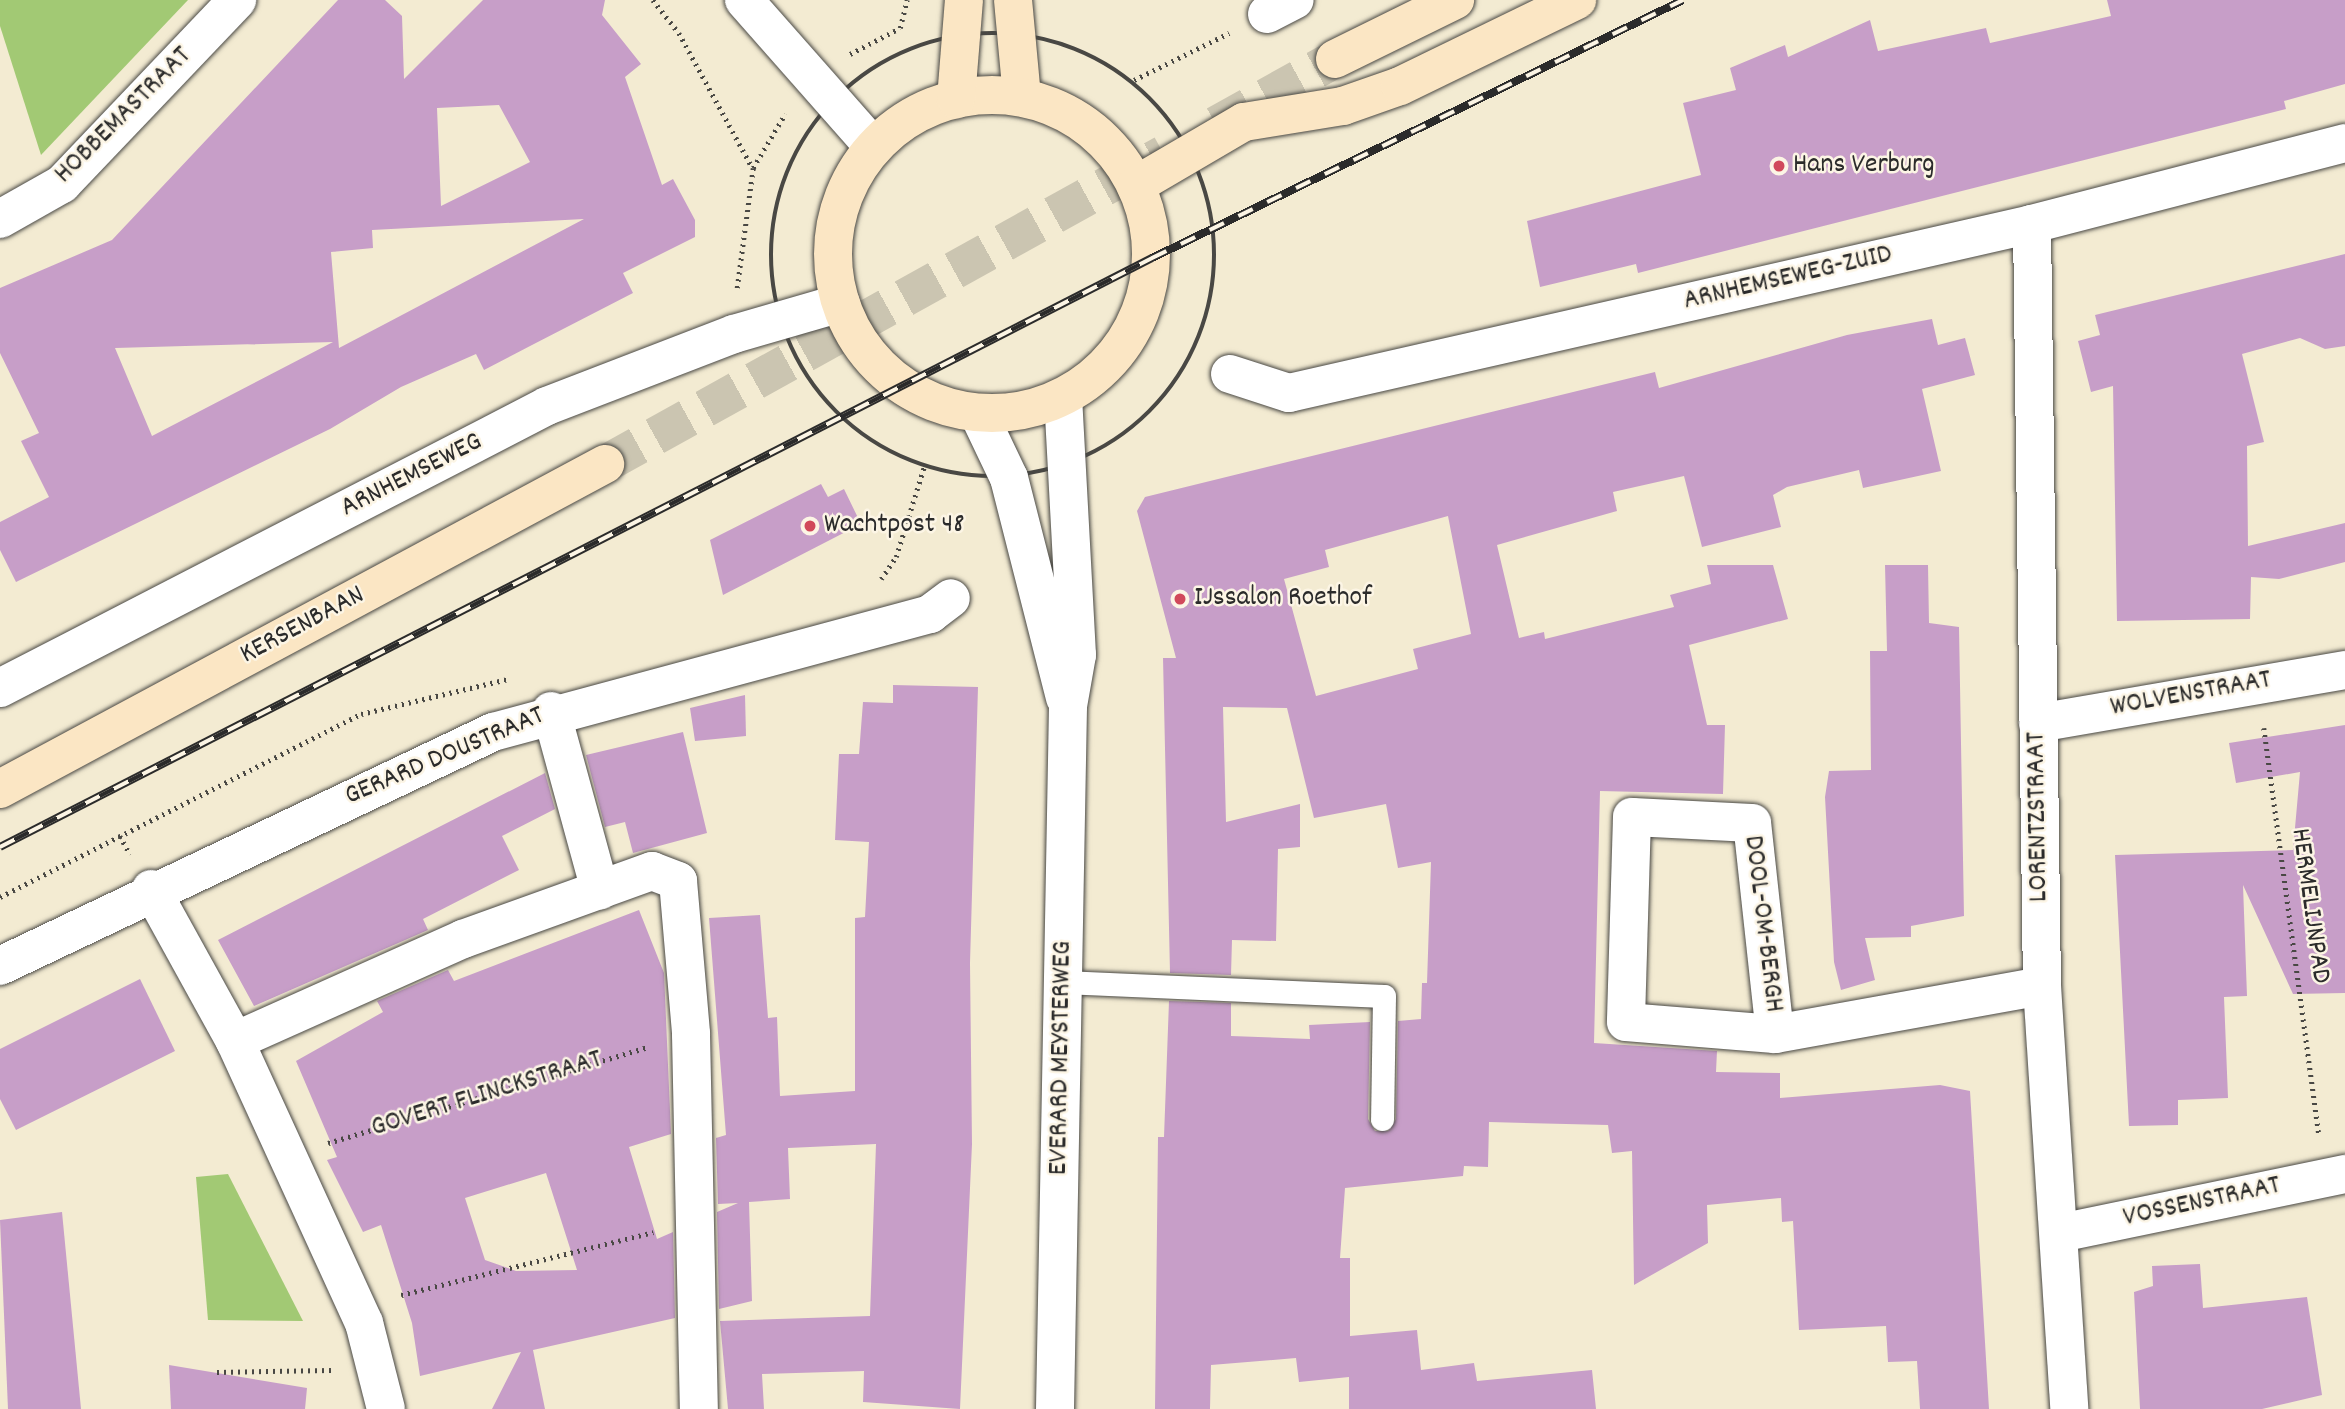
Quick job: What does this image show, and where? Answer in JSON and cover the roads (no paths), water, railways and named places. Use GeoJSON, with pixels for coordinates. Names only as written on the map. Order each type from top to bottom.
{"type":"FeatureCollection","features":[{"type":"Feature","properties":{"kind":"main road"},"geometry":{"type":"LineString","coordinates":[[1335,59],[1455,0]]}},
{"type":"Feature","properties":{"kind":"main road"},"geometry":{"type":"LineString","coordinates":[[1136,185],[1191,150],[1244,122],[1343,106],[1401,86],[1577,0]]}},
{"type":"Feature","properties":{"kind":"main road"},"geometry":{"type":"LineString","coordinates":[[956,99],[964,16]]}},
{"type":"Feature","properties":{"kind":"main road"},"geometry":{"type":"LineString","coordinates":[[1012,16],[1022,97]]}},
{"type":"Feature","properties":{"kind":"main road"},"geometry":{"type":"LineString","coordinates":[[1022,97],[1090,127],[1136,185],[1148,220],[1147,293],[1116,355],[1063,398],[1036,408],[978,413],[938,404],[902,386],[876,363],[841,303],[833,260],[838,215],[871,144],[915,115],[956,99],[1022,97]]}},
{"type":"Feature","properties":{"kind":"main road","name":"KERSENBAAN"},"geometry":{"type":"LineString","coordinates":[[0,789],[606,464]]}},
{"type":"Feature","properties":{"kind":"street","name":"HOBBEMASTRAAT"},"geometry":{"type":"LineString","coordinates":[[0,219],[62,184],[237,0]]}},
{"type":"Feature","properties":{"kind":"street"},"geometry":{"type":"LineString","coordinates":[[744,0],[871,144]]}},
{"type":"Feature","properties":{"kind":"street","name":"ARNHEMSEWEG-ZUID"},"geometry":{"type":"LineString","coordinates":[[1230,374],[1289,393],[2032,224],[2345,143]]}},
{"type":"Feature","properties":{"kind":"street","name":"LORENTZSTRAAT"},"geometry":{"type":"LineString","coordinates":[[2032,224],[2042,986],[2060,1233],[2069,1409]]}},
{"type":"Feature","properties":{"kind":"street","name":"ARNHEMSEWEG"},"geometry":{"type":"LineString","coordinates":[[0,688],[547,406],[734,334],[841,303]]}},
{"type":"Feature","properties":{"kind":"street","name":"EVERARD MEYSTERWEG"},"geometry":{"type":"LineString","coordinates":[[1055,1409],[1068,706],[1077,655],[1063,398]]}},
{"type":"Feature","properties":{"kind":"street","name":"EVERARD MEYSTERWEG"},"geometry":{"type":"LineString","coordinates":[[978,413],[1009,478],[1068,706]]}},
{"type":"Feature","properties":{"kind":"street","name":"GERARD DOUSTRAAT"},"geometry":{"type":"LineString","coordinates":[[0,966],[151,889],[551,711],[930,614],[951,598]]}},
{"type":"Feature","properties":{"kind":"street","name":"WOLVENSTRAAT"},"geometry":{"type":"LineString","coordinates":[[2038,723],[2258,682],[2345,670]]}},
{"type":"Feature","properties":{"kind":"street"},"geometry":{"type":"LineString","coordinates":[[551,711],[600,890]]}},
{"type":"Feature","properties":{"kind":"street","name":"DOOL-OM-BERGH"},"geometry":{"type":"LineString","coordinates":[[1775,1034],[1752,823],[1632,817],[1626,1022],[1775,1034],[2042,986]]}},
{"type":"Feature","properties":{"kind":"street"},"geometry":{"type":"LineString","coordinates":[[235,1041],[463,939],[652,871],[678,881],[691,1034],[699,1409]]}},
{"type":"Feature","properties":{"kind":"street"},"geometry":{"type":"LineString","coordinates":[[151,889],[235,1041],[284,1157],[364,1323],[386,1409]]}},
{"type":"Feature","properties":{"kind":"street","name":"VOSSENSTRAAT"},"geometry":{"type":"LineString","coordinates":[[2060,1233],[2335,1176]]}},
{"type":"Feature","properties":{"kind":"lane"},"geometry":{"type":"LineString","coordinates":[[1063,982],[1384,996],[1382,1119]]}},
{"type":"Feature","properties":{"kind":"tunnel"},"geometry":{"type":"LineString","coordinates":[[1216,125],[1335,59]]}},
{"type":"Feature","properties":{"kind":"tunnel"},"geometry":{"type":"LineString","coordinates":[[605,464],[1164,154]]}},
{"type":"Feature","properties":{"kind":"railway"},"geometry":{"type":"LineString","coordinates":[[0,847],[1152,258],[1683,0]]}},
{"type":"Feature","properties":{"kind":"place","name":"Hans Verburg"},"geometry":{"type":"Point","coordinates":[1779,166]}},
{"type":"Feature","properties":{"kind":"place","name":"Wachtpost 48"},"geometry":{"type":"Point","coordinates":[810,526]}},
{"type":"Feature","properties":{"kind":"place","name":"IJssalon Roethof"},"geometry":{"type":"Point","coordinates":[1180,599]}}]}
